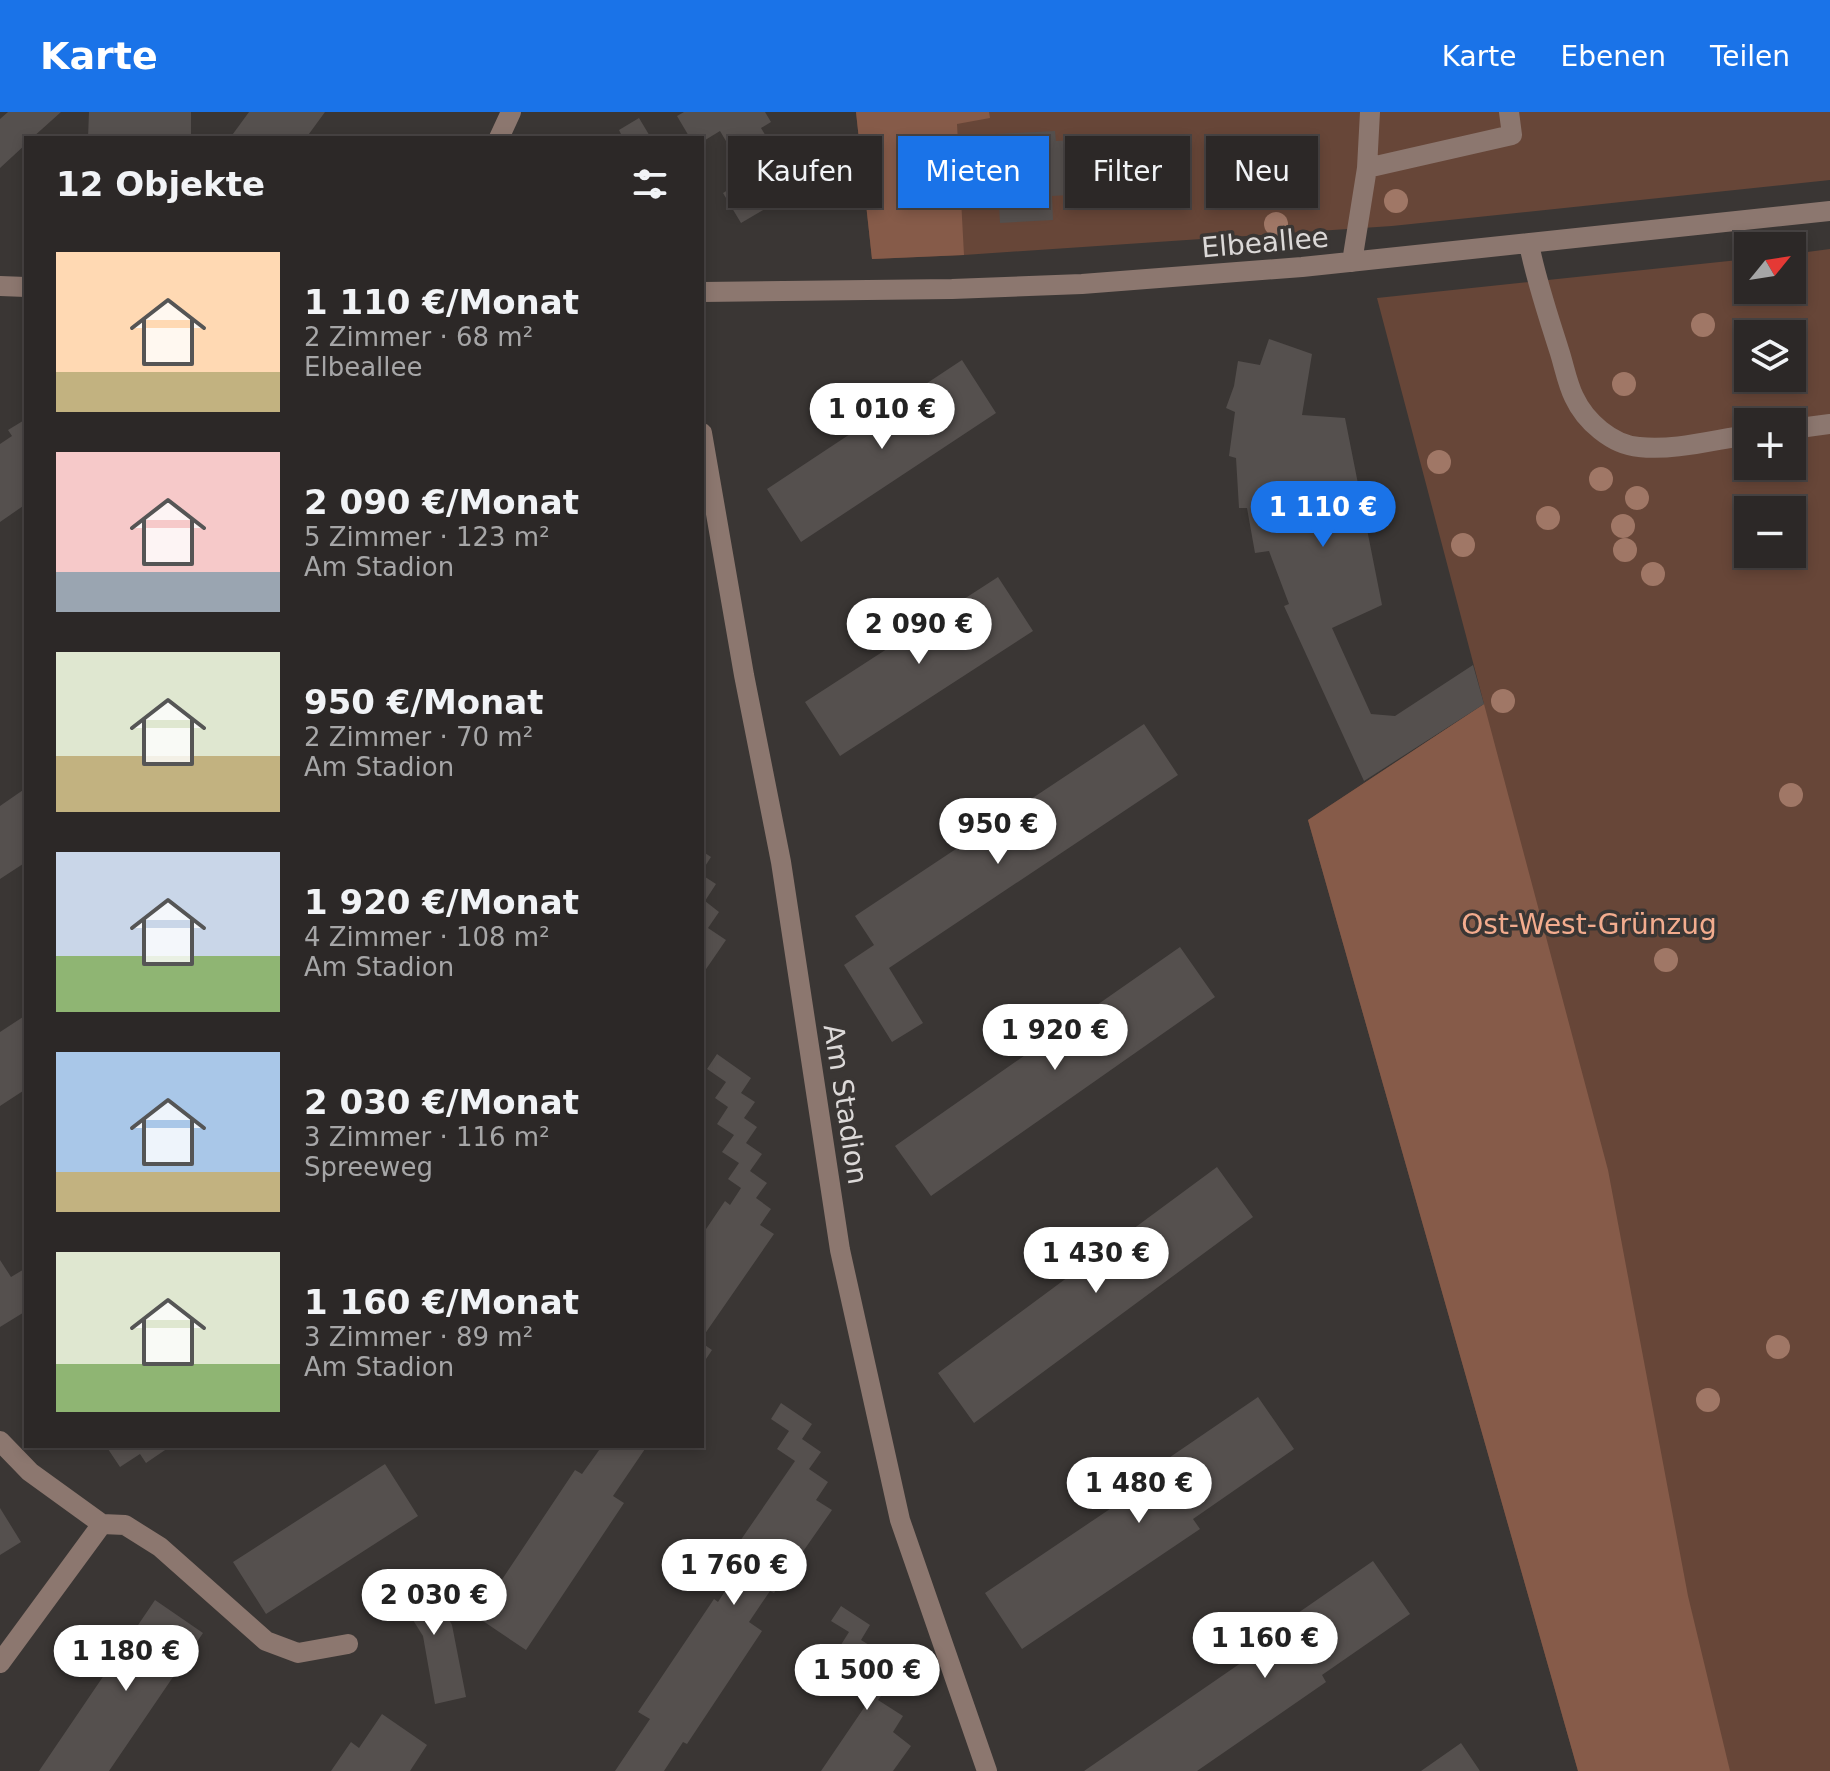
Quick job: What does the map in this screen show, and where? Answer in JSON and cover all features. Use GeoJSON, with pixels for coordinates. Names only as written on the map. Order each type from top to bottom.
{"type":"FeatureCollection","features":[{"type":"Feature","properties":{"kind":"street"},"geometry":{"type":"LineString","coordinates":[[500,136],[511,112]]}},
{"type":"Feature","properties":{"kind":"street"},"geometry":{"type":"LineString","coordinates":[[1352,262],[1367,168],[1370,112]]}},
{"type":"Feature","properties":{"kind":"street"},"geometry":{"type":"LineString","coordinates":[[1367,168],[1512,135],[1509,112]]}},
{"type":"Feature","properties":{"kind":"street","name":"Elbeallee"},"geometry":{"type":"LineString","coordinates":[[704,292],[1021,287],[1352,262],[1830,211]]}},
{"type":"Feature","properties":{"kind":"street"},"geometry":{"type":"LineString","coordinates":[[1529,244],[1573,396],[1588,418],[1619,442],[1637,447],[1657,448],[1734,437]]}},
{"type":"Feature","properties":{"kind":"street"},"geometry":{"type":"LineString","coordinates":[[0,286],[24,287]]}},
{"type":"Feature","properties":{"kind":"street"},"geometry":{"type":"LineString","coordinates":[[1806,427],[1830,424]]}},
{"type":"Feature","properties":{"kind":"street","name":"Am Stadion"},"geometry":{"type":"LineString","coordinates":[[704,445],[744,675],[781,862],[840,1250],[900,1520],[987,1771]]}},
{"type":"Feature","properties":{"kind":"street"},"geometry":{"type":"LineString","coordinates":[[0,1441],[30,1472],[102,1524],[125,1525],[160,1547],[266,1641],[298,1653],[348,1644]]}},
{"type":"Feature","properties":{"kind":"street"},"geometry":{"type":"LineString","coordinates":[[0,1663],[102,1524]]}},
{"type":"Feature","properties":{"kind":"green space"},"geometry":{"type":"Polygon","coordinates":[[[856,112],[1830,112],[1830,180],[1392,226],[872,259],[866,208],[882,208],[882,136],[859,136],[856,112]]]}},
{"type":"Feature","properties":{"kind":"green space","name":"Ost-West-Grünzug"},"geometry":{"type":"Polygon","coordinates":[[[1830,249],[1830,1771],[1578,1771],[1308,820],[1484,704],[1377,298],[1734,260],[1734,304],[1806,304],[1806,252],[1830,249]]]}},
{"type":"Feature","properties":{"kind":"shaded area"},"geometry":{"type":"Polygon","coordinates":[[[856,112],[989,112],[990,118],[957,124],[958,136],[898,136],[898,208],[961,208],[964,255],[872,259],[866,208],[882,208],[882,136],[859,136],[856,112]]]}},
{"type":"Feature","properties":{"kind":"shaded area"},"geometry":{"type":"Polygon","coordinates":[[[1484,704],[1608,1170],[1688,1596],[1730,1771],[1578,1771],[1308,820],[1484,704]]]}},
{"type":"Feature","properties":{"kind":"building"},"geometry":{"type":"Polygon","coordinates":[[[8,112],[61,112],[34,136],[24,136],[24,146],[0,168],[0,119],[8,112]]]}},
{"type":"Feature","properties":{"kind":"building"},"geometry":{"type":"Polygon","coordinates":[[[89,112],[191,112],[191,136],[88,136],[89,112]]]}},
{"type":"Feature","properties":{"kind":"building"},"geometry":{"type":"Polygon","coordinates":[[[249,112],[325,112],[307,136],[231,136],[249,112]]]}},
{"type":"Feature","properties":{"kind":"building"},"geometry":{"type":"Polygon","coordinates":[[[684,112],[765,112],[771,122],[761,128],[766,136],[728,136],[728,144],[720,131],[704,141],[704,136],[689,136],[677,116],[684,112]]]}},
{"type":"Feature","properties":{"kind":"building"},"geometry":{"type":"Polygon","coordinates":[[[639,118],[650,136],[622,136],[619,130],[639,118]]]}},
{"type":"Feature","properties":{"kind":"building"},"geometry":{"type":"Polygon","coordinates":[[[1055,131],[1056,141],[1065,140],[1065,195],[1052,196],[1053,220],[1000,223],[999,208],[1049,208],[1049,136],[995,134],[1055,131]]]}},
{"type":"Feature","properties":{"kind":"building"},"geometry":{"type":"Polygon","coordinates":[[[732,208],[767,208],[741,223],[732,208]]]}},
{"type":"Feature","properties":{"kind":"building"},"geometry":{"type":"Polygon","coordinates":[[[1269,339],[1312,354],[1302,415],[1345,418],[1382,605],[1332,628],[1371,714],[1395,716],[1473,665],[1484,704],[1364,781],[1284,606],[1289,604],[1269,551],[1255,553],[1247,508],[1239,508],[1236,458],[1229,456],[1235,412],[1226,408],[1238,361],[1260,365],[1269,339]]]}},
{"type":"Feature","properties":{"kind":"building"},"geometry":{"type":"Polygon","coordinates":[[[962,360],[996,413],[801,542],[767,489],[962,360]]]}},
{"type":"Feature","properties":{"kind":"building"},"geometry":{"type":"Polygon","coordinates":[[[24,420],[24,505],[0,522],[0,444],[12,436],[8,430],[24,420]]]}},
{"type":"Feature","properties":{"kind":"building"},"geometry":{"type":"Polygon","coordinates":[[[998,577],[1033,631],[840,756],[805,702],[998,577]]]}},
{"type":"Feature","properties":{"kind":"building"},"geometry":{"type":"Polygon","coordinates":[[[1144,724],[1178,775],[889,968],[923,1023],[892,1042],[844,965],[874,945],[855,916],[1144,724]]]}},
{"type":"Feature","properties":{"kind":"building"},"geometry":{"type":"Polygon","coordinates":[[[24,789],[24,863],[0,879],[0,806],[24,789]]]}},
{"type":"Feature","properties":{"kind":"building"},"geometry":{"type":"Polygon","coordinates":[[[704,852],[711,857],[704,868],[704,852]]]}},
{"type":"Feature","properties":{"kind":"building"},"geometry":{"type":"Polygon","coordinates":[[[704,876],[716,884],[705,901],[719,912],[708,928],[726,940],[704,972],[704,876]]]}},
{"type":"Feature","properties":{"kind":"building"},"geometry":{"type":"Polygon","coordinates":[[[1180,947],[1215,997],[931,1196],[895,1146],[1180,947]]]}},
{"type":"Feature","properties":{"kind":"building"},"geometry":{"type":"Polygon","coordinates":[[[24,1016],[24,1090],[0,1106],[0,1032],[24,1016]]]}},
{"type":"Feature","properties":{"kind":"building"},"geometry":{"type":"Polygon","coordinates":[[[717,1054],[751,1078],[741,1093],[755,1102],[744,1118],[757,1127],[746,1143],[762,1154],[750,1171],[767,1183],[756,1198],[771,1209],[760,1225],[774,1234],[704,1335],[704,1232],[725,1201],[730,1205],[741,1188],[728,1179],[739,1163],[722,1152],[734,1135],[717,1124],[728,1107],[715,1098],[726,1082],[707,1069],[717,1054]]]}},
{"type":"Feature","properties":{"kind":"building"},"geometry":{"type":"Polygon","coordinates":[[[1217,1167],[1253,1217],[974,1423],[938,1373],[1217,1167]]]}},
{"type":"Feature","properties":{"kind":"building"},"geometry":{"type":"Polygon","coordinates":[[[0,1260],[11,1277],[24,1269],[24,1312],[0,1327],[0,1260]]]}},
{"type":"Feature","properties":{"kind":"building"},"geometry":{"type":"Polygon","coordinates":[[[704,1344],[712,1350],[704,1362],[704,1344]]]}},
{"type":"Feature","properties":{"kind":"building"},"geometry":{"type":"Polygon","coordinates":[[[1258,1397],[1294,1449],[1193,1519],[1200,1529],[1022,1649],[985,1593],[1162,1474],[1157,1466],[1258,1397]]]}},
{"type":"Feature","properties":{"kind":"building"},"geometry":{"type":"Polygon","coordinates":[[[781,1403],[812,1424],[802,1439],[821,1452],[809,1469],[828,1482],[816,1500],[832,1510],[774,1593],[770,1591],[749,1622],[762,1631],[687,1744],[683,1742],[664,1771],[615,1771],[650,1719],[638,1712],[714,1599],[718,1602],[739,1569],[727,1560],[795,1461],[777,1449],[789,1431],[771,1419],[781,1403]]]}},
{"type":"Feature","properties":{"kind":"building"},"geometry":{"type":"Polygon","coordinates":[[[107,1448],[168,1448],[146,1463],[140,1454],[120,1467],[107,1448]]]}},
{"type":"Feature","properties":{"kind":"building"},"geometry":{"type":"Polygon","coordinates":[[[601,1448],[646,1448],[613,1496],[624,1503],[526,1650],[477,1617],[575,1470],[582,1474],[601,1448]]]}},
{"type":"Feature","properties":{"kind":"building"},"geometry":{"type":"Polygon","coordinates":[[[385,1464],[418,1516],[266,1614],[233,1562],[385,1464]]]}},
{"type":"Feature","properties":{"kind":"building"},"geometry":{"type":"Polygon","coordinates":[[[0,1508],[21,1542],[0,1555],[0,1508]]]}},
{"type":"Feature","properties":{"kind":"building"},"geometry":{"type":"Polygon","coordinates":[[[1373,1561],[1410,1614],[1322,1675],[1326,1682],[1197,1771],[1084,1771],[1290,1629],[1285,1622],[1373,1561]]]}},
{"type":"Feature","properties":{"kind":"building"},"geometry":{"type":"Polygon","coordinates":[[[423,1570],[452,1625],[466,1697],[435,1704],[423,1636],[393,1588],[423,1570]]]}},
{"type":"Feature","properties":{"kind":"building"},"geometry":{"type":"Polygon","coordinates":[[[155,1600],[203,1633],[109,1771],[39,1771],[155,1600]]]}},
{"type":"Feature","properties":{"kind":"building"},"geometry":{"type":"Polygon","coordinates":[[[841,1606],[870,1625],[861,1640],[879,1651],[868,1667],[891,1683],[878,1700],[903,1716],[893,1732],[911,1746],[893,1771],[821,1771],[872,1696],[852,1682],[864,1665],[839,1648],[849,1632],[831,1621],[841,1606]]]}},
{"type":"Feature","properties":{"kind":"building"},"geometry":{"type":"Polygon","coordinates":[[[382,1714],[427,1745],[410,1771],[331,1771],[351,1742],[359,1748],[382,1714]]]}},
{"type":"Feature","properties":{"kind":"building"},"geometry":{"type":"Polygon","coordinates":[[[1461,1743],[1480,1771],[1421,1771],[1461,1743]]]}}]}
